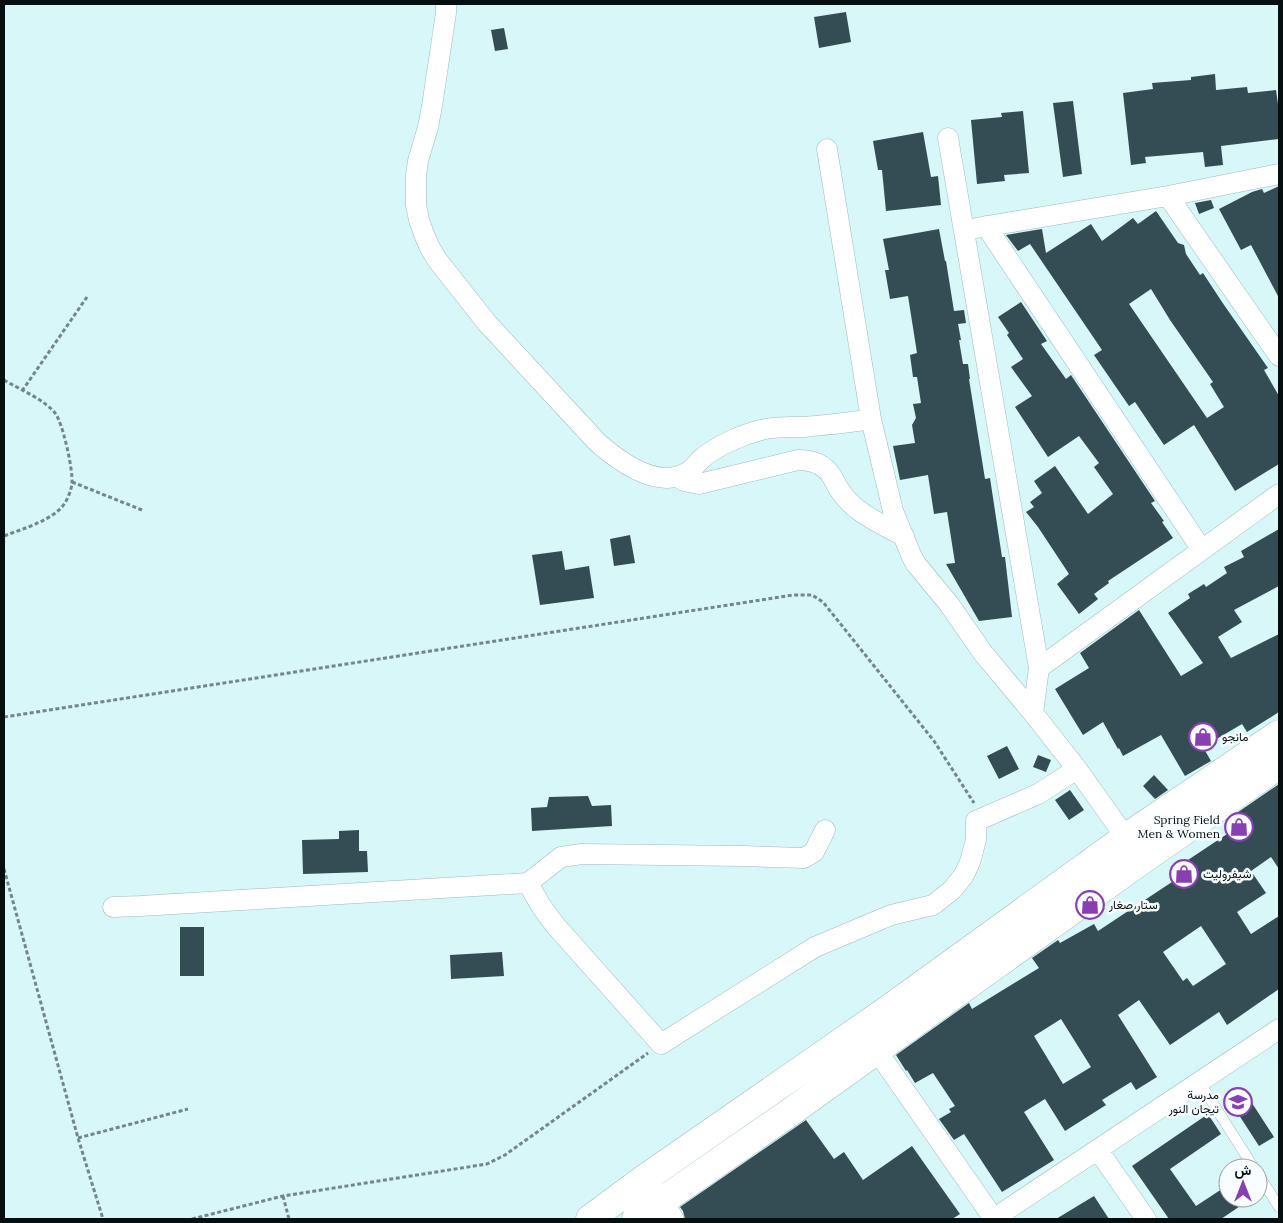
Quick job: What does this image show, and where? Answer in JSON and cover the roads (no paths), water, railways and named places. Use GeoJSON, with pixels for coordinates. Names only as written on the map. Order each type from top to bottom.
{"type":"FeatureCollection","features":[{"type":"Feature","properties":{"kind":"main road"},"geometry":{"type":"LineString","coordinates":[[590,1219],[644,1179],[886,1011],[1125,838],[1279,734]]}},
{"type":"Feature","properties":{"kind":"main road"},"geometry":{"type":"LineString","coordinates":[[636,1219],[666,1210],[792,1111],[1142,860],[1279,765]]}},
{"type":"Feature","properties":{"kind":"street"},"geometry":{"type":"LineString","coordinates":[[446,4],[432,106],[416,175],[416,205],[419,220],[438,261],[487,323],[598,443],[619,460],[643,472],[662,478],[677,476],[690,470],[700,460],[717,449],[761,430],[775,427],[799,427],[870,419]]}},
{"type":"Feature","properties":{"kind":"street"},"geometry":{"type":"LineString","coordinates":[[948,138],[1039,668],[1033,714]]}},
{"type":"Feature","properties":{"kind":"street"},"geometry":{"type":"LineString","coordinates":[[827,149],[870,419],[897,521],[916,564],[949,604],[983,653],[1077,769],[1142,860]]}},
{"type":"Feature","properties":{"kind":"street"},"geometry":{"type":"LineString","coordinates":[[964,230],[1168,196],[1279,174]]}},
{"type":"Feature","properties":{"kind":"street"},"geometry":{"type":"LineString","coordinates":[[1168,196],[1279,356]]}},
{"type":"Feature","properties":{"kind":"street"},"geometry":{"type":"LineString","coordinates":[[986,226],[1202,550]]}},
{"type":"Feature","properties":{"kind":"street"},"geometry":{"type":"LineString","coordinates":[[677,476],[684,481],[699,484],[798,460],[814,462],[828,470],[840,492],[859,510],[904,536]]}},
{"type":"Feature","properties":{"kind":"street"},"geometry":{"type":"LineString","coordinates":[[1039,668],[1279,494]]}},
{"type":"Feature","properties":{"kind":"street"},"geometry":{"type":"LineString","coordinates":[[528,883],[555,926],[661,1044],[815,948],[891,915],[933,904],[952,890],[964,875],[976,840],[976,821],[1038,794],[1077,769]]}},
{"type":"Feature","properties":{"kind":"street"},"geometry":{"type":"LineString","coordinates":[[113,907],[528,883],[561,857],[582,854],[804,858],[814,852],[824,830]]}},
{"type":"Feature","properties":{"kind":"street"},"geometry":{"type":"LineString","coordinates":[[877,1051],[994,1219],[1279,1029]]}},
{"type":"Feature","properties":{"kind":"street"},"geometry":{"type":"LineString","coordinates":[[1098,1150],[1146,1219]]}},
{"type":"Feature","properties":{"kind":"street"},"geometry":{"type":"LineString","coordinates":[[644,1179],[666,1210]]}},
{"type":"Feature","properties":{"kind":"lane"},"geometry":{"type":"LineString","coordinates":[[1200,1083],[1248,1158]]}},
{"type":"Feature","properties":{"kind":"lane"},"geometry":{"type":"LineString","coordinates":[[1268,1190],[1279,1207]]}},
{"type":"Feature","properties":{"kind":"place","name":"مانجو"},"geometry":{"type":"Point","coordinates":[1203,737]}},
{"type":"Feature","properties":{"kind":"place","name":"Spring Field Men & Women"},"geometry":{"type":"Point","coordinates":[1239,827]}},
{"type":"Feature","properties":{"kind":"place","name":"شيفروليت"},"geometry":{"type":"Point","coordinates":[1184,874]}},
{"type":"Feature","properties":{"kind":"place","name":"ستار صغار"},"geometry":{"type":"Point","coordinates":[1090,905]}},
{"type":"Feature","properties":{"kind":"place","name":"مدرسة تيجان النور"},"geometry":{"type":"Point","coordinates":[1238,1102]}}]}
